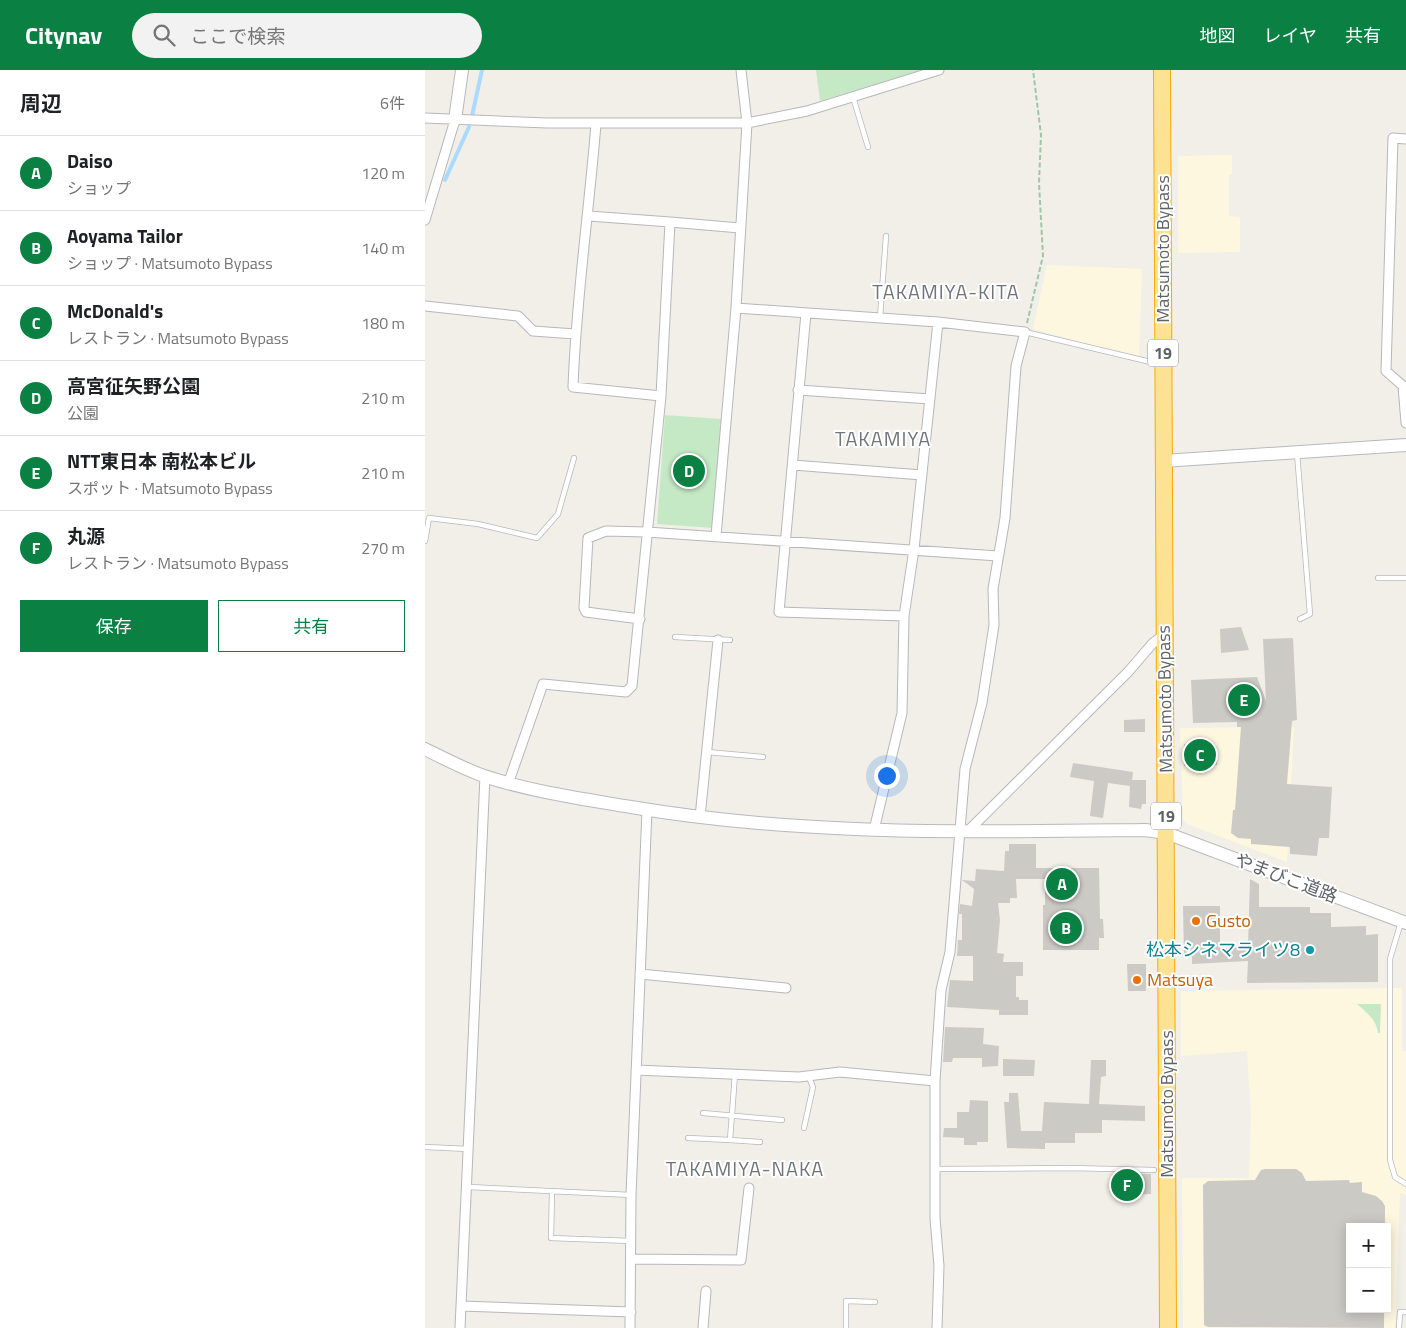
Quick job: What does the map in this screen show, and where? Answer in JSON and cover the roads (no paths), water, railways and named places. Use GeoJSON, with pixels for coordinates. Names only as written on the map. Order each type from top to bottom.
{"type":"FeatureCollection","features":[{"type":"Feature","properties":{"kind":"highway","name":"Matsumoto Bypass"},"geometry":{"type":"LineString","coordinates":[[1162,70],[1168,1328]]}},
{"type":"Feature","properties":{"kind":"street"},"geometry":{"type":"LineString","coordinates":[[425,220],[455,120],[462,70]]}},
{"type":"Feature","properties":{"kind":"street"},"geometry":{"type":"LineString","coordinates":[[716,536],[737,308],[747,123],[741,70]]}},
{"type":"Feature","properties":{"kind":"street"},"geometry":{"type":"LineString","coordinates":[[425,118],[596,124],[747,123],[807,112],[939,70]]}},
{"type":"Feature","properties":{"kind":"street"},"geometry":{"type":"LineString","coordinates":[[596,124],[589,216],[575,334],[573,387],[661,396]]}},
{"type":"Feature","properties":{"kind":"street"},"geometry":{"type":"LineString","coordinates":[[1406,139],[1393,138],[1386,371],[1403,386],[1406,423]]}},
{"type":"Feature","properties":{"kind":"street"},"geometry":{"type":"LineString","coordinates":[[589,216],[740,228]]}},
{"type":"Feature","properties":{"kind":"street"},"geometry":{"type":"LineString","coordinates":[[508,784],[543,684],[626,692],[632,686],[661,396],[670,222]]}},
{"type":"Feature","properties":{"kind":"street"},"geometry":{"type":"LineString","coordinates":[[425,306],[518,316],[533,330],[575,334]]}},
{"type":"Feature","properties":{"kind":"street"},"geometry":{"type":"LineString","coordinates":[[737,308],[938,322],[1025,332],[1016,366],[1005,518],[993,589],[994,625],[987,675],[965,769],[964,832],[950,952],[941,990],[935,1081],[937,1169],[935,1218],[939,1266],[937,1328]]}},
{"type":"Feature","properties":{"kind":"street"},"geometry":{"type":"LineString","coordinates":[[806,313],[779,612],[904,616]]}},
{"type":"Feature","properties":{"kind":"street"},"geometry":{"type":"LineString","coordinates":[[874,830],[902,713],[904,616],[914,549],[938,322]]}},
{"type":"Feature","properties":{"kind":"street"},"geometry":{"type":"LineString","coordinates":[[798,390],[930,399]]}},
{"type":"Feature","properties":{"kind":"street"},"geometry":{"type":"LineString","coordinates":[[1163,461],[1406,445]]}},
{"type":"Feature","properties":{"kind":"street"},"geometry":{"type":"LineString","coordinates":[[793,465],[922,474]]}},
{"type":"Feature","properties":{"kind":"street"},"geometry":{"type":"LineString","coordinates":[[640,619],[586,612],[584,608],[588,538],[606,531],[647,532],[786,540],[998,556]]}},
{"type":"Feature","properties":{"kind":"street"},"geometry":{"type":"LineString","coordinates":[[964,832],[1128,672],[1153,643],[1164,635]]}},
{"type":"Feature","properties":{"kind":"street"},"geometry":{"type":"LineString","coordinates":[[700,818],[705,752],[718,640]]}},
{"type":"Feature","properties":{"kind":"street","name":"やまびこ道路"},"geometry":{"type":"LineString","coordinates":[[425,749],[485,776],[508,784],[553,794],[700,818],[761,824],[874,830],[964,832],[1145,830],[1166,833],[1404,923]]}},
{"type":"Feature","properties":{"kind":"street"},"geometry":{"type":"LineString","coordinates":[[460,1328],[470,1148],[477,918],[485,776]]}},
{"type":"Feature","properties":{"kind":"street"},"geometry":{"type":"LineString","coordinates":[[631,1328],[631,1195],[647,810]]}},
{"type":"Feature","properties":{"kind":"street"},"geometry":{"type":"LineString","coordinates":[[640,974],[786,988]]}},
{"type":"Feature","properties":{"kind":"street"},"geometry":{"type":"LineString","coordinates":[[636,1070],[799,1077],[840,1072],[935,1081]]}},
{"type":"Feature","properties":{"kind":"street"},"geometry":{"type":"LineString","coordinates":[[631,1259],[741,1260],[749,1188]]}},
{"type":"Feature","properties":{"kind":"street"},"geometry":{"type":"LineString","coordinates":[[703,1328],[707,1291]]}},
{"type":"Feature","properties":{"kind":"street"},"geometry":{"type":"LineString","coordinates":[[462,1306],[631,1312]]}},
{"type":"Feature","properties":{"kind":"lane"},"geometry":{"type":"LineString","coordinates":[[853,97],[868,147]]}},
{"type":"Feature","properties":{"kind":"lane"},"geometry":{"type":"LineString","coordinates":[[880,318],[886,236]]}},
{"type":"Feature","properties":{"kind":"lane"},"geometry":{"type":"LineString","coordinates":[[1025,332],[1144,362],[1163,365]]}},
{"type":"Feature","properties":{"kind":"lane"},"geometry":{"type":"LineString","coordinates":[[1297,452],[1310,614],[1300,619]]}},
{"type":"Feature","properties":{"kind":"lane"},"geometry":{"type":"LineString","coordinates":[[425,541],[429,518],[478,524],[537,538],[558,514],[574,458]]}},
{"type":"Feature","properties":{"kind":"lane"},"geometry":{"type":"LineString","coordinates":[[1379,578],[1406,578]]}},
{"type":"Feature","properties":{"kind":"lane"},"geometry":{"type":"LineString","coordinates":[[675,637],[730,640]]}},
{"type":"Feature","properties":{"kind":"lane"},"geometry":{"type":"LineString","coordinates":[[705,752],[763,757]]}},
{"type":"Feature","properties":{"kind":"lane"},"geometry":{"type":"LineString","coordinates":[[1404,923],[1390,959],[1390,1160],[1395,1177],[1406,1184]]}},
{"type":"Feature","properties":{"kind":"lane"},"geometry":{"type":"LineString","coordinates":[[730,1140],[735,1074]]}},
{"type":"Feature","properties":{"kind":"lane"},"geometry":{"type":"LineString","coordinates":[[804,1128],[813,1088],[808,1076]]}},
{"type":"Feature","properties":{"kind":"lane"},"geometry":{"type":"LineString","coordinates":[[703,1113],[782,1120]]}},
{"type":"Feature","properties":{"kind":"lane"},"geometry":{"type":"LineString","coordinates":[[688,1138],[760,1142]]}},
{"type":"Feature","properties":{"kind":"lane"},"geometry":{"type":"LineString","coordinates":[[425,1148],[470,1148]]}},
{"type":"Feature","properties":{"kind":"lane"},"geometry":{"type":"LineString","coordinates":[[937,1169],[1069,1168],[1154,1170]]}},
{"type":"Feature","properties":{"kind":"lane"},"geometry":{"type":"LineString","coordinates":[[468,1186],[631,1195]]}},
{"type":"Feature","properties":{"kind":"lane"},"geometry":{"type":"LineString","coordinates":[[552,1191],[551,1238],[631,1241]]}},
{"type":"Feature","properties":{"kind":"lane"},"geometry":{"type":"LineString","coordinates":[[846,1328],[846,1301],[875,1302]]}},
{"type":"Feature","properties":{"kind":"lane"},"geometry":{"type":"LineString","coordinates":[[1399,1328],[1400,1312],[1406,1312]]}},
{"type":"Feature","properties":{"kind":"waterway"},"geometry":{"type":"LineString","coordinates":[[472,116],[482,70]]}},
{"type":"Feature","properties":{"kind":"waterway"},"geometry":{"type":"LineString","coordinates":[[445,180],[469,127]]}},
{"type":"Feature","properties":{"kind":"place","name":"高宮征矢野公園"},"geometry":{"type":"Point","coordinates":[689,471]}},
{"type":"Feature","properties":{"kind":"place","name":"NTT東日本 南松本ビル"},"geometry":{"type":"Point","coordinates":[1244,700]}},
{"type":"Feature","properties":{"kind":"place","name":"McDonald's"},"geometry":{"type":"Point","coordinates":[1200,755]}},
{"type":"Feature","properties":{"kind":"place","name":"Daiso"},"geometry":{"type":"Point","coordinates":[1062,884]}},
{"type":"Feature","properties":{"kind":"place","name":"Gusto"},"geometry":{"type":"Point","coordinates":[1196,921]}},
{"type":"Feature","properties":{"kind":"place","name":"Aoyama Tailor"},"geometry":{"type":"Point","coordinates":[1066,928]}},
{"type":"Feature","properties":{"kind":"place","name":"松本シネマライツ8"},"geometry":{"type":"Point","coordinates":[1310,950]}},
{"type":"Feature","properties":{"kind":"place","name":"Matsuya"},"geometry":{"type":"Point","coordinates":[1137,980]}},
{"type":"Feature","properties":{"kind":"place","name":"丸源"},"geometry":{"type":"Point","coordinates":[1127,1185]}},
{"type":"Feature","properties":{"kind":"district","name":"TAKAMIYA-KITA"},"geometry":{"type":"Point","coordinates":[946,292]}},
{"type":"Feature","properties":{"kind":"district","name":"TAKAMIYA"},"geometry":{"type":"Point","coordinates":[883,439]}},
{"type":"Feature","properties":{"kind":"district","name":"TAKAMIYA-NAKA"},"geometry":{"type":"Point","coordinates":[745,1169]}}]}
